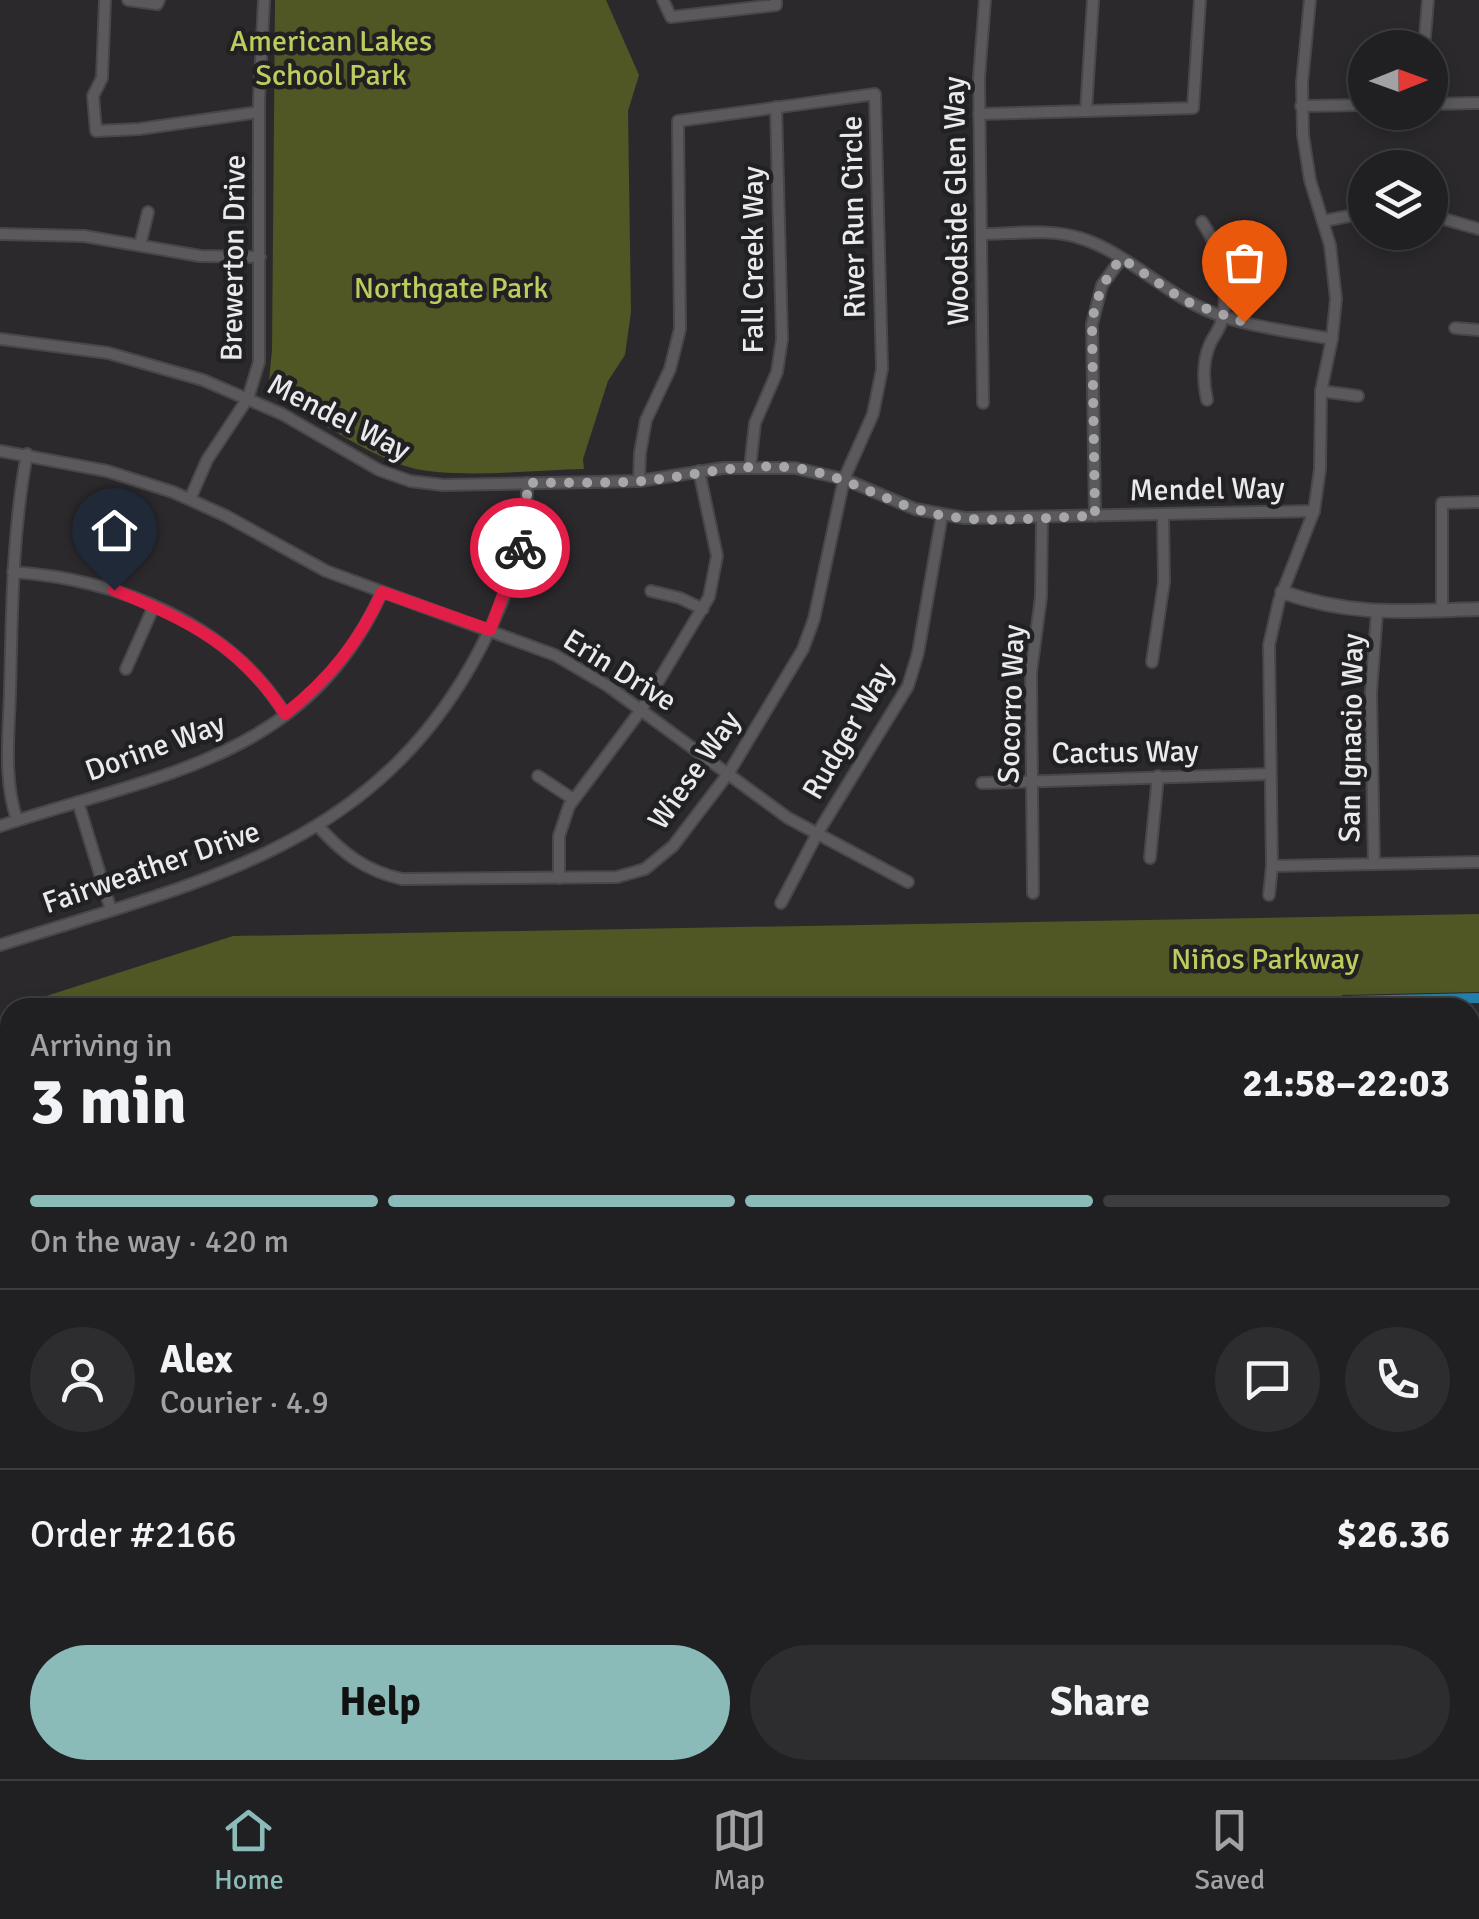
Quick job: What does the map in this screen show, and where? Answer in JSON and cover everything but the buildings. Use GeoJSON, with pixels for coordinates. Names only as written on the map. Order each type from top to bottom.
{"type":"FeatureCollection","features":[{"type":"Feature","properties":{"kind":"street"},"geometry":{"type":"LineString","coordinates":[[105,0],[102,78],[94,96],[96,131],[259,112]]}},
{"type":"Feature","properties":{"kind":"street"},"geometry":{"type":"LineString","coordinates":[[128,0],[157,4],[158,0]]}},
{"type":"Feature","properties":{"kind":"street","name":"Brewerton Drive"},"geometry":{"type":"LineString","coordinates":[[190,499],[208,460],[248,398],[260,347],[259,112],[264,0]]}},
{"type":"Feature","properties":{"kind":"street"},"geometry":{"type":"LineString","coordinates":[[663,0],[671,17],[776,5],[776,0]]}},
{"type":"Feature","properties":{"kind":"street","name":"Woodside Glen Way"},"geometry":{"type":"LineString","coordinates":[[983,403],[979,114],[985,0]]}},
{"type":"Feature","properties":{"kind":"street"},"geometry":{"type":"LineString","coordinates":[[1086,111],[1093,0]]}},
{"type":"Feature","properties":{"kind":"street"},"geometry":{"type":"LineString","coordinates":[[979,114],[1193,108],[1200,0]]}},
{"type":"Feature","properties":{"kind":"street"},"geometry":{"type":"LineString","coordinates":[[1268,895],[1272,866],[1269,645],[1282,592],[1314,512],[1320,468],[1321,391],[1332,339],[1336,283],[1306,158],[1301,106],[1310,0]]}},
{"type":"Feature","properties":{"kind":"street"},"geometry":{"type":"LineString","coordinates":[[1426,30],[1428,0]]}},
{"type":"Feature","properties":{"kind":"street","name":"River Run Circle"},"geometry":{"type":"LineString","coordinates":[[639,481],[646,420],[670,368],[680,329],[678,121],[875,94],[880,384],[873,414],[844,479]]}},
{"type":"Feature","properties":{"kind":"street"},"geometry":{"type":"LineString","coordinates":[[1448,104],[1479,103]]}},
{"type":"Feature","properties":{"kind":"street"},"geometry":{"type":"LineString","coordinates":[[1301,106],[1348,105]]}},
{"type":"Feature","properties":{"kind":"street","name":"Fall Creek Way"},"geometry":{"type":"LineString","coordinates":[[750,467],[755,424],[777,372],[782,339],[776,107]]}},
{"type":"Feature","properties":{"kind":"street"},"geometry":{"type":"LineString","coordinates":[[140,245],[148,212]]}},
{"type":"Feature","properties":{"kind":"street"},"geometry":{"type":"LineString","coordinates":[[1322,221],[1348,216]]}},
{"type":"Feature","properties":{"kind":"street"},"geometry":{"type":"LineString","coordinates":[[1448,220],[1479,229]]}},
{"type":"Feature","properties":{"kind":"street"},"geometry":{"type":"LineString","coordinates":[[1202,222],[1214,244],[1221,270],[1222,316],[1204,367],[1207,400]]}},
{"type":"Feature","properties":{"kind":"street"},"geometry":{"type":"LineString","coordinates":[[0,234],[94,237],[200,256],[260,256]]}},
{"type":"Feature","properties":{"kind":"street"},"geometry":{"type":"LineString","coordinates":[[981,234],[1070,236],[1101,246],[1185,301],[1222,316],[1332,339]]}},
{"type":"Feature","properties":{"kind":"street"},"geometry":{"type":"LineString","coordinates":[[1095,516],[1092,324],[1102,285],[1121,258]]}},
{"type":"Feature","properties":{"kind":"street"},"geometry":{"type":"LineString","coordinates":[[1454,328],[1479,330]]}},
{"type":"Feature","properties":{"kind":"street","name":"Mendel Way"},"geometry":{"type":"LineString","coordinates":[[0,339],[71,346],[187,375],[248,398],[394,476],[443,485],[639,481],[699,471],[796,468],[844,479],[895,502],[942,516],[1314,512]]}},
{"type":"Feature","properties":{"kind":"street"},"geometry":{"type":"LineString","coordinates":[[1321,391],[1358,396]]}},
{"type":"Feature","properties":{"kind":"street","name":"Erin Drive"},"geometry":{"type":"LineString","coordinates":[[0,451],[106,471],[190,499],[326,571],[568,662],[642,710],[788,818],[908,882]]}},
{"type":"Feature","properties":{"kind":"street"},"geometry":{"type":"LineString","coordinates":[[17,820],[8,778],[13,572],[18,498],[27,454]]}},
{"type":"Feature","properties":{"kind":"street"},"geometry":{"type":"LineString","coordinates":[[559,878],[559,836],[573,800],[642,710],[714,584],[717,556],[699,471]]}},
{"type":"Feature","properties":{"kind":"street","name":"Wiese Way"},"geometry":{"type":"LineString","coordinates":[[318,826],[355,861],[402,879],[617,877],[657,862],[728,774],[809,634],[844,479]]}},
{"type":"Feature","properties":{"kind":"street","name":"Fairweather Drive"},"geometry":{"type":"LineString","coordinates":[[0,945],[251,862],[318,826],[370,787],[412,747],[453,694],[490,630],[522,543],[527,520],[527,483]]}},
{"type":"Feature","properties":{"kind":"street"},"geometry":{"type":"LineString","coordinates":[[1442,610],[1442,503],[1479,502]]}},
{"type":"Feature","properties":{"kind":"street"},"geometry":{"type":"LineString","coordinates":[[1152,662],[1164,582],[1163,514]]}},
{"type":"Feature","properties":{"kind":"street","name":"Rudger Way"},"geometry":{"type":"LineString","coordinates":[[781,903],[817,834],[908,686],[918,653],[942,516]]}},
{"type":"Feature","properties":{"kind":"street","name":"Socorro Way"},"geometry":{"type":"LineString","coordinates":[[1033,893],[1030,672],[1041,597],[1042,517]]}},
{"type":"Feature","properties":{"kind":"street"},"geometry":{"type":"LineString","coordinates":[[13,572],[85,582],[154,606],[235,654],[257,674],[285,714]]}},
{"type":"Feature","properties":{"kind":"street"},"geometry":{"type":"LineString","coordinates":[[651,591],[703,609]]}},
{"type":"Feature","properties":{"kind":"street","name":"Dorine Way"},"geometry":{"type":"LineString","coordinates":[[0,826],[206,762],[236,747],[285,714],[340,664],[367,624],[382,592]]}},
{"type":"Feature","properties":{"kind":"street"},"geometry":{"type":"LineString","coordinates":[[1282,592],[1336,608],[1377,612],[1479,610]]}},
{"type":"Feature","properties":{"kind":"street"},"geometry":{"type":"LineString","coordinates":[[126,668],[154,606]]}},
{"type":"Feature","properties":{"kind":"street","name":"San Ignacio Way"},"geometry":{"type":"LineString","coordinates":[[1374,864],[1371,692],[1377,612]]}},
{"type":"Feature","properties":{"kind":"street","name":"Cactus Way"},"geometry":{"type":"LineString","coordinates":[[982,782],[1270,774]]}},
{"type":"Feature","properties":{"kind":"street"},"geometry":{"type":"LineString","coordinates":[[538,776],[573,800]]}},
{"type":"Feature","properties":{"kind":"street"},"geometry":{"type":"LineString","coordinates":[[1150,858],[1158,776]]}},
{"type":"Feature","properties":{"kind":"street"},"geometry":{"type":"LineString","coordinates":[[78,802],[111,910]]}},
{"type":"Feature","properties":{"kind":"street"},"geometry":{"type":"LineString","coordinates":[[1272,866],[1479,862]]}},
{"type":"Feature","properties":{"kind":"green space","name":"Northgate Park"},"geometry":{"type":"Polygon","coordinates":[[[275,0],[606,0],[639,75],[628,111],[631,312],[625,355],[608,381],[583,459],[584,469],[473,473],[412,468],[358,445],[268,391],[272,350],[275,0]]]}},
{"type":"Feature","properties":{"kind":"green space","name":"Niños Parkway"},"geometry":{"type":"Polygon","coordinates":[[[1479,914],[1479,992],[1342,998],[40,998],[233,936],[1479,914]]]}},
{"type":"Feature","properties":{"kind":"way so far"},"geometry":{"type":"LineString","coordinates":[[520,548],[527,520],[527,483],[639,481],[724,468],[780,467],[826,474],[942,516],[1095,516],[1092,324],[1097,297],[1109,273],[1121,258],[1185,301],[1244,322]]}},
{"type":"Feature","properties":{"kind":"route"},"geometry":{"type":"LineString","coordinates":[[114,590],[154,606],[216,640],[257,674],[285,714],[340,664],[367,624],[382,592],[490,630],[520,548]]}},
{"type":"Feature","properties":{"kind":"park label","name":"American Lakes School Park"},"geometry":{"type":"Point","coordinates":[331,58]}}]}
